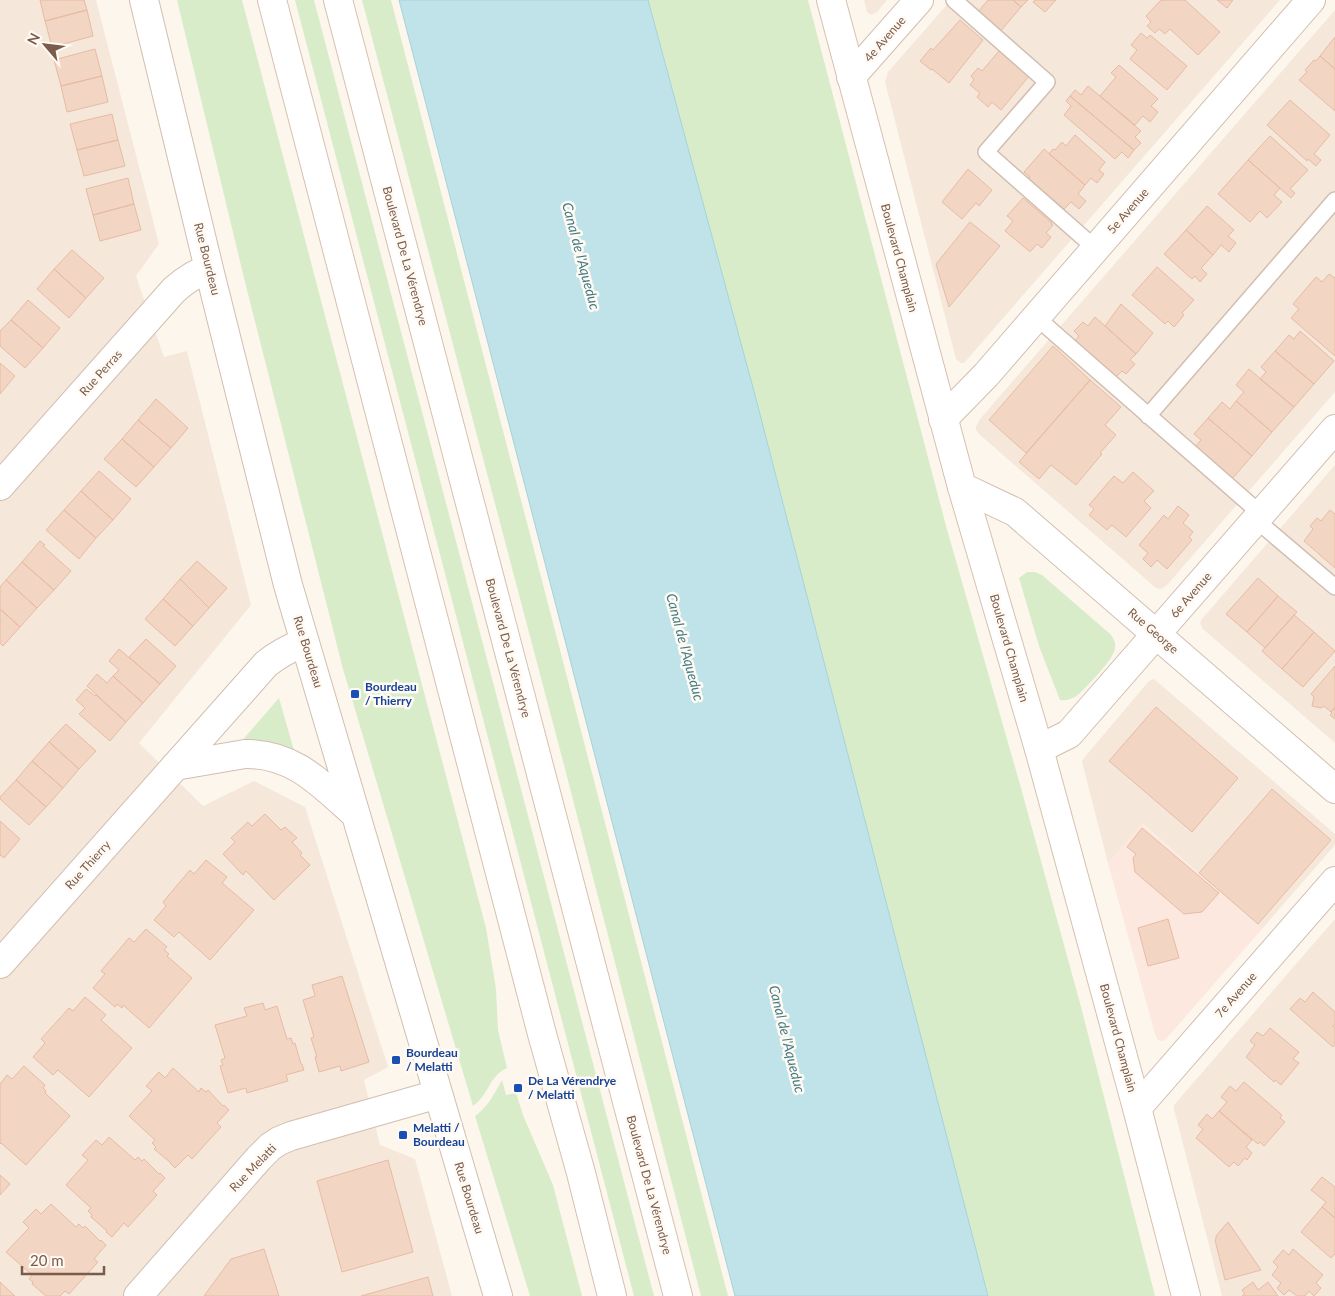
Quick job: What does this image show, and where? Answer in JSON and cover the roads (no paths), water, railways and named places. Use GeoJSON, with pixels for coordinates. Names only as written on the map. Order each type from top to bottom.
{"type":"FeatureCollection","features":[{"type":"Feature","properties":{"kind":"street","name":"Rue Bourdeau"},"geometry":{"type":"LineString","coordinates":[[144,0],[288,585],[498,1296]]}},
{"type":"Feature","properties":{"kind":"street"},"geometry":{"type":"LineString","coordinates":[[272,0],[612,1296]]}},
{"type":"Feature","properties":{"kind":"street","name":"Boulevard De La Vérendrye"},"geometry":{"type":"LineString","coordinates":[[338,0],[678,1296]]}},
{"type":"Feature","properties":{"kind":"street","name":"Boulevard Champlain"},"geometry":{"type":"LineString","coordinates":[[831,0],[962,488],[1039,749],[1186,1296]]}},
{"type":"Feature","properties":{"kind":"street","name":"4e Avenue"},"geometry":{"type":"LineString","coordinates":[[851,78],[919,0]]}},
{"type":"Feature","properties":{"kind":"street","name":"5e Avenue"},"geometry":{"type":"LineString","coordinates":[[943,419],[986,375],[1310,0]]}},
{"type":"Feature","properties":{"kind":"street","name":"Rue Perras"},"geometry":{"type":"LineString","coordinates":[[0,486],[174,290],[191,277],[209,270]]}},
{"type":"Feature","properties":{"kind":"street","name":"6e Avenue"},"geometry":{"type":"LineString","coordinates":[[1039,749],[1069,734],[1335,429]]}},
{"type":"Feature","properties":{"kind":"street","name":"Rue George"},"geometry":{"type":"LineString","coordinates":[[962,488],[1015,512],[1335,789]]}},
{"type":"Feature","properties":{"kind":"street","name":"Rue Thierry"},"geometry":{"type":"LineString","coordinates":[[0,964],[266,664],[274,656],[305,642]]}},
{"type":"Feature","properties":{"kind":"street"},"geometry":{"type":"LineString","coordinates":[[175,766],[245,754],[268,756],[290,763],[306,772],[356,815]]}},
{"type":"Feature","properties":{"kind":"street","name":"7e Avenue"},"geometry":{"type":"LineString","coordinates":[[1137,1108],[1335,881]]}},
{"type":"Feature","properties":{"kind":"street","name":"Rue Melatti"},"geometry":{"type":"LineString","coordinates":[[138,1296],[270,1147],[279,1141],[304,1132],[438,1094]]}},
{"type":"Feature","properties":{"kind":"lane"},"geometry":{"type":"LineString","coordinates":[[954,0],[1047,82],[986,152],[1095,248]]}},
{"type":"Feature","properties":{"kind":"lane"},"geometry":{"type":"LineString","coordinates":[[1148,416],[1335,200]]}},
{"type":"Feature","properties":{"kind":"lane"},"geometry":{"type":"LineString","coordinates":[[1036,317],[1148,416],[1335,587]]}},
{"type":"Feature","properties":{"kind":"water","name":"Canal de l'Aqueduc"},"geometry":{"type":"Polygon","coordinates":[[[399,0],[648,0],[755,395],[988,1296],[735,1296],[399,0]]]}},
{"type":"Feature","properties":{"kind":"place","name":"Bourdeau / Thierry"},"geometry":{"type":"Point","coordinates":[355,694]}},
{"type":"Feature","properties":{"kind":"place","name":"Bourdeau / Melatti"},"geometry":{"type":"Point","coordinates":[396,1060]}},
{"type":"Feature","properties":{"kind":"place","name":"De La Vérendrye / Melatti"},"geometry":{"type":"Point","coordinates":[518,1088]}},
{"type":"Feature","properties":{"kind":"place","name":"Melatti / Bourdeau"},"geometry":{"type":"Point","coordinates":[403,1135]}}]}
